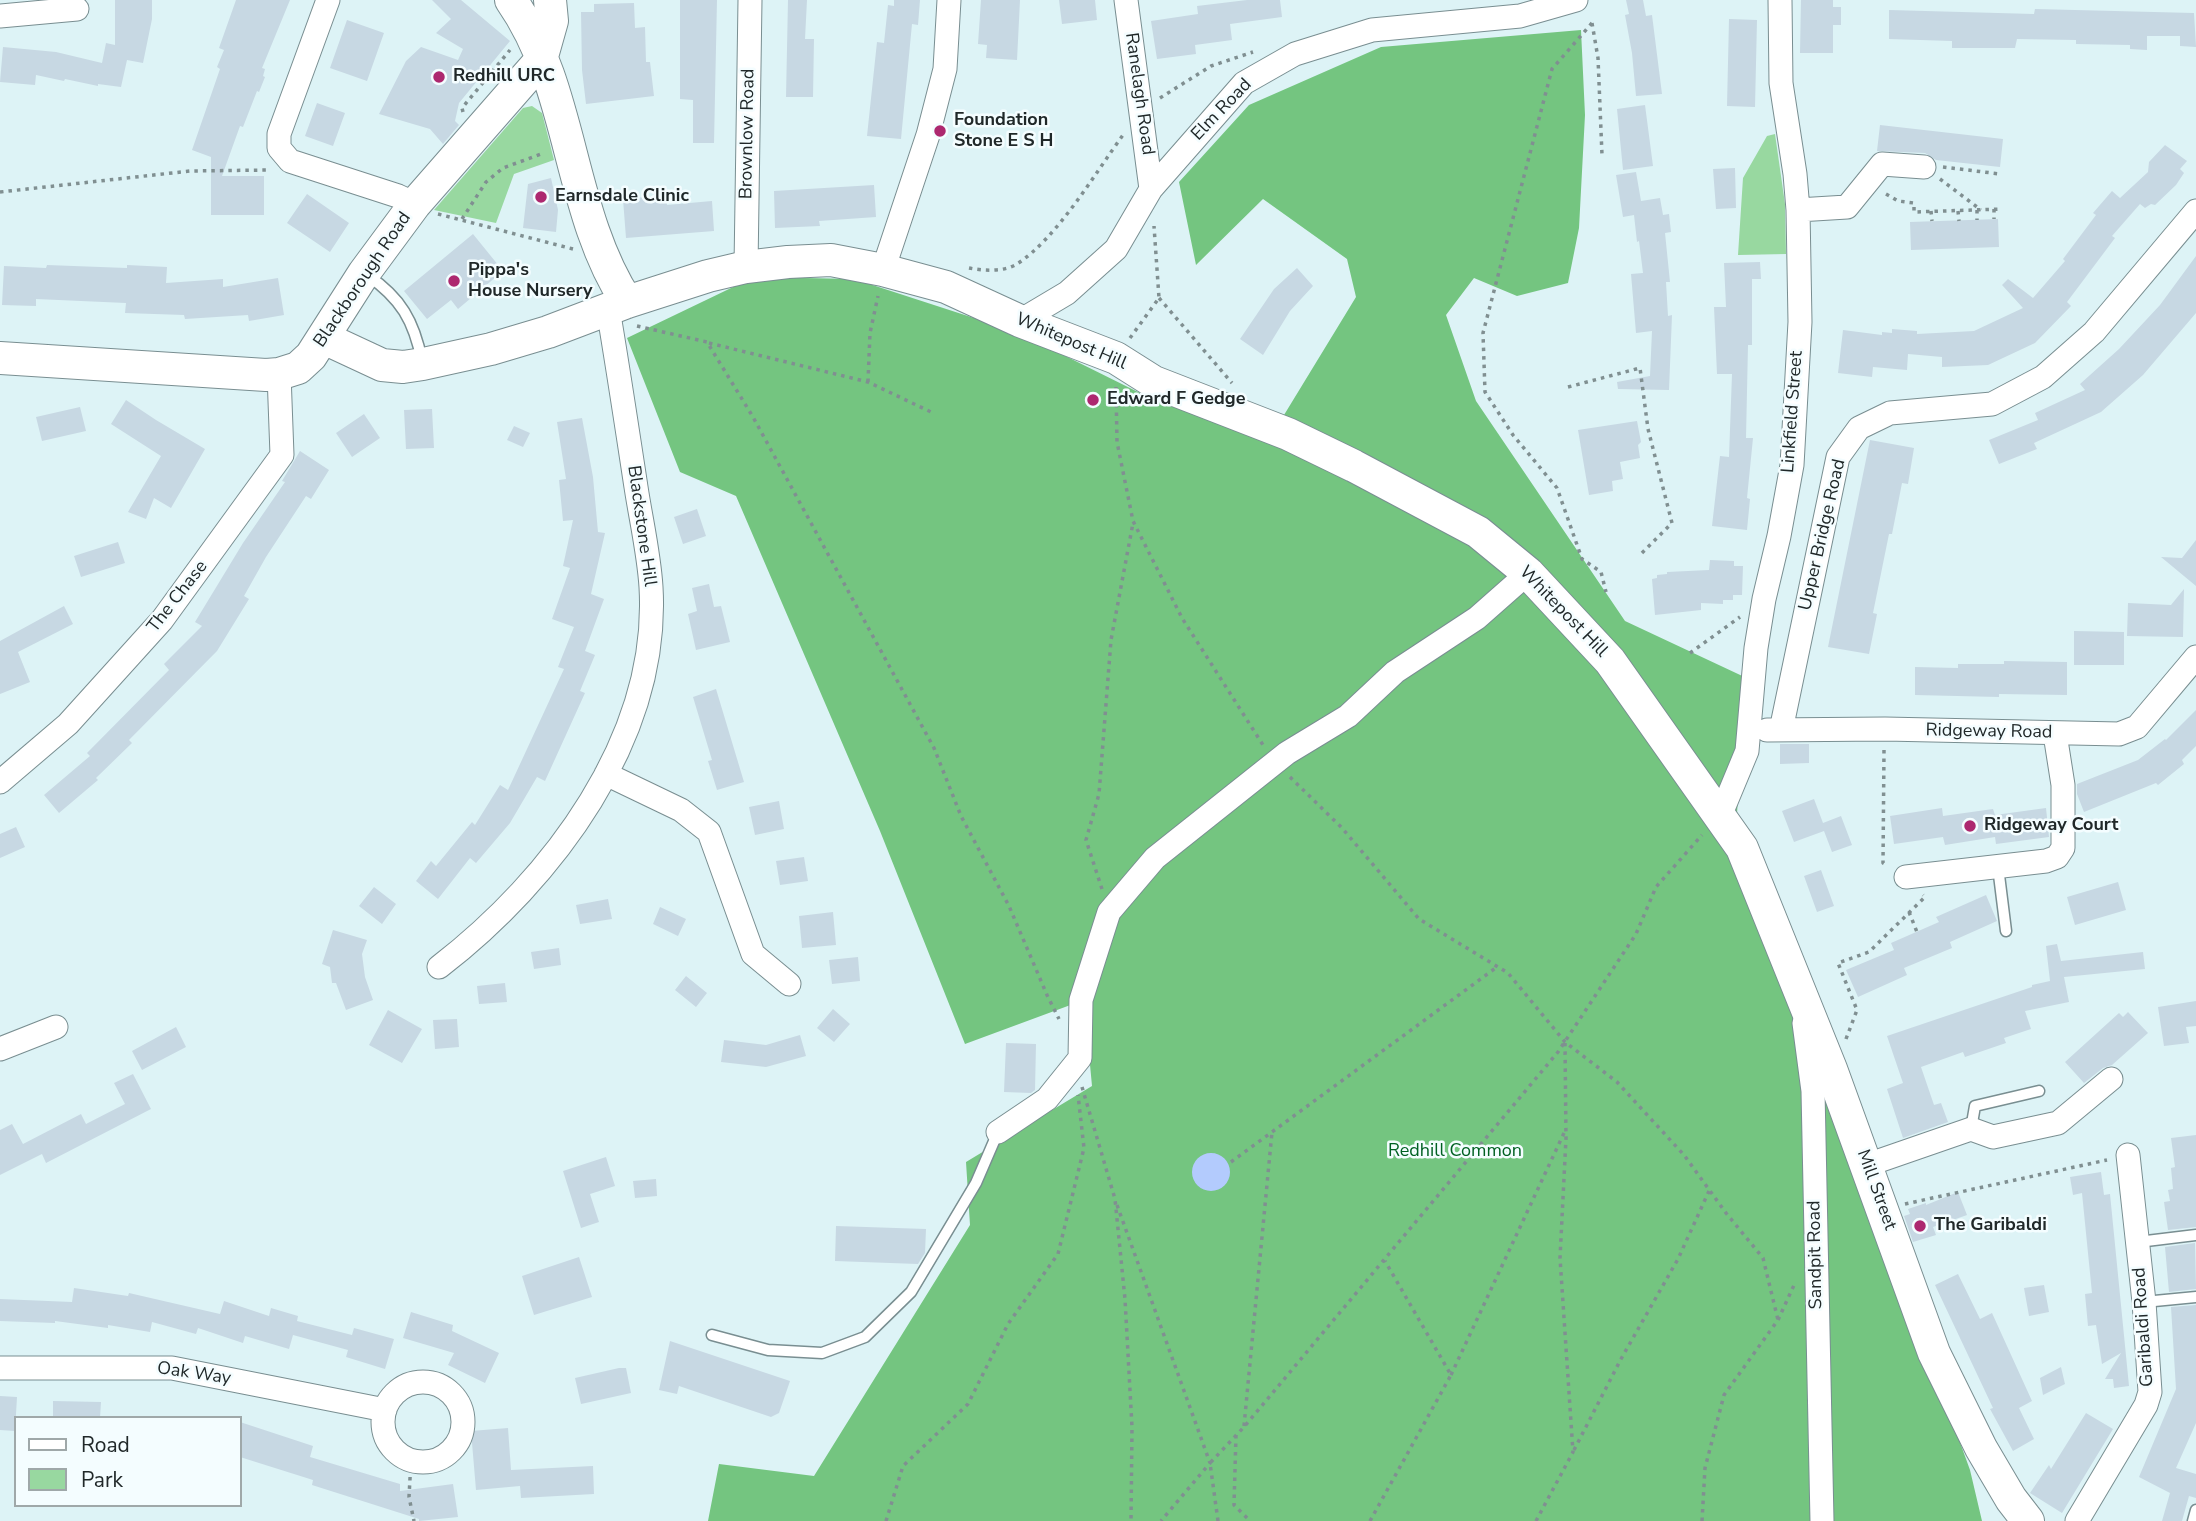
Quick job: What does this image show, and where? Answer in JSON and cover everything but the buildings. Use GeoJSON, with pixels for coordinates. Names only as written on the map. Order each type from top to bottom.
{"type":"FeatureCollection","features":[{"type":"Feature","properties":{"kind":"street"},"geometry":{"type":"LineString","coordinates":[[328,0],[279,134],[279,148],[290,160],[398,196],[424,208]]}},
{"type":"Feature","properties":{"kind":"street"},"geometry":{"type":"LineString","coordinates":[[324,338],[382,365],[404,367],[491,349],[615,312],[613,277],[593,232],[551,79],[523,17],[511,0]]}},
{"type":"Feature","properties":{"kind":"street"},"geometry":{"type":"LineString","coordinates":[[541,60],[552,21],[550,0]]}},
{"type":"Feature","properties":{"kind":"street","name":"Brownlow Road"},"geometry":{"type":"LineString","coordinates":[[746,267],[750,0]]}},
{"type":"Feature","properties":{"kind":"street"},"geometry":{"type":"LineString","coordinates":[[883,270],[929,135],[945,69],[949,0]]}},
{"type":"Feature","properties":{"kind":"street","name":"Ranelagh Road"},"geometry":{"type":"LineString","coordinates":[[1126,0],[1152,189]]}},
{"type":"Feature","properties":{"kind":"street","name":"Elm Road"},"geometry":{"type":"LineString","coordinates":[[1020,321],[1067,293],[1116,249],[1152,189],[1244,83],[1295,54],[1372,30],[1520,16],[1576,0]]}},
{"type":"Feature","properties":{"kind":"street","name":"Linkfield Street"},"geometry":{"type":"LineString","coordinates":[[1720,816],[1747,751],[1756,648],[1792,465],[1800,322],[1798,210],[1796,174],[1781,83],[1780,0]]}},
{"type":"Feature","properties":{"kind":"street"},"geometry":{"type":"LineString","coordinates":[[0,16],[77,9]]}},
{"type":"Feature","properties":{"kind":"street","name":"Blackborough Road"},"geometry":{"type":"LineString","coordinates":[[279,374],[298,368],[311,356],[365,273],[424,208],[541,60]]}},
{"type":"Feature","properties":{"kind":"street"},"geometry":{"type":"LineString","coordinates":[[1798,210],[1847,207],[1882,164],[1924,167]]}},
{"type":"Feature","properties":{"kind":"street","name":"Upper Bridge Road"},"geometry":{"type":"LineString","coordinates":[[1781,730],[1838,457],[1859,428],[1890,413],[1992,404],[2043,377],[2094,332],[2196,211]]}},
{"type":"Feature","properties":{"kind":"street","name":"Whitepost Hill"},"geometry":{"type":"LineString","coordinates":[[615,312],[746,267],[831,260],[883,270],[946,287],[1020,321],[1116,358],[1154,383],[1288,434],[1478,532],[1528,573],[1610,661],[1742,848]]}},
{"type":"Feature","properties":{"kind":"street","name":"Blackstone Hill"},"geometry":{"type":"LineString","coordinates":[[439,967],[476,938],[527,885],[576,826],[606,774],[636,704],[648,650],[651,588],[615,312]]}},
{"type":"Feature","properties":{"kind":"street"},"geometry":{"type":"LineString","coordinates":[[0,358],[279,374]]}},
{"type":"Feature","properties":{"kind":"street","name":"The Chase"},"geometry":{"type":"LineString","coordinates":[[0,782],[68,724],[162,620],[282,454],[279,374]]}},
{"type":"Feature","properties":{"kind":"street"},"geometry":{"type":"LineString","coordinates":[[998,1132],[1047,1099],[1079,1066],[1081,1000],[1109,912],[1155,858],[1275,763],[1348,716],[1395,673],[1477,618],[1528,573]]}},
{"type":"Feature","properties":{"kind":"street","name":"Ridgeway Road"},"geometry":{"type":"LineString","coordinates":[[1749,730],[1885,729],[2119,734],[2137,727],[2196,657]]}},
{"type":"Feature","properties":{"kind":"street"},"geometry":{"type":"LineString","coordinates":[[1906,877],[2046,861],[2057,857],[2063,848],[2063,785],[2054,734]]}},
{"type":"Feature","properties":{"kind":"street"},"geometry":{"type":"LineString","coordinates":[[606,774],[681,810],[709,832],[753,954],[789,984]]}},
{"type":"Feature","properties":{"kind":"street","name":"Mill Street"},"geometry":{"type":"LineString","coordinates":[[1742,848],[1800,989],[1867,1165],[1934,1353],[1981,1448],[2011,1499],[2028,1521]]}},
{"type":"Feature","properties":{"kind":"street","name":"Sandpit Road"},"geometry":{"type":"LineString","coordinates":[[1800,989],[1813,1091],[1822,1521]]}},
{"type":"Feature","properties":{"kind":"street"},"geometry":{"type":"LineString","coordinates":[[0,1049],[56,1027]]}},
{"type":"Feature","properties":{"kind":"street"},"geometry":{"type":"LineString","coordinates":[[1867,1165],[1971,1129],[1993,1137],[2058,1123],[2111,1079]]}},
{"type":"Feature","properties":{"kind":"street","name":"Garibaldi Road"},"geometry":{"type":"LineString","coordinates":[[2077,1521],[2146,1405],[2150,1392],[2144,1302],[2128,1156]]}},
{"type":"Feature","properties":{"kind":"street","name":"Oak Way"},"geometry":{"type":"LineString","coordinates":[[0,1368],[172,1368],[385,1410]]}},
{"type":"Feature","properties":{"kind":"street"},"geometry":{"type":"LineString","coordinates":[[413,1383],[440,1385],[451,1393],[459,1404],[463,1430],[449,1454],[437,1460],[411,1460],[400,1455],[385,1435],[385,1410],[391,1398],[413,1383]]}},
{"type":"Feature","properties":{"kind":"lane"},"geometry":{"type":"LineString","coordinates":[[365,273],[386,287],[405,310],[417,336],[423,364]]}},
{"type":"Feature","properties":{"kind":"lane"},"geometry":{"type":"LineString","coordinates":[[1998,867],[2006,931]]}},
{"type":"Feature","properties":{"kind":"lane"},"geometry":{"type":"LineString","coordinates":[[1971,1129],[1975,1106],[2039,1091]]}},
{"type":"Feature","properties":{"kind":"lane"},"geometry":{"type":"LineString","coordinates":[[712,1335],[768,1350],[822,1353],[865,1338],[911,1292],[976,1183],[998,1132]]}},
{"type":"Feature","properties":{"kind":"lane"},"geometry":{"type":"LineString","coordinates":[[2137,1242],[2196,1235]]}},
{"type":"Feature","properties":{"kind":"lane"},"geometry":{"type":"LineString","coordinates":[[2144,1302],[2196,1297]]}},
{"type":"Feature","properties":{"kind":"lane"},"geometry":{"type":"LineString","coordinates":[[2193,1521],[2196,1510]]}},
{"type":"Feature","properties":{"kind":"path"},"geometry":{"type":"LineString","coordinates":[[1602,155],[1598,58],[1591,23],[1552,69],[1483,333],[1485,392],[1513,435],[1557,488],[1582,559],[1601,572],[1606,592]]}},
{"type":"Feature","properties":{"kind":"path"},"geometry":{"type":"LineString","coordinates":[[462,108],[509,52],[512,39]]}},
{"type":"Feature","properties":{"kind":"path"},"geometry":{"type":"LineString","coordinates":[[462,219],[486,181],[503,168],[570,154]]}},
{"type":"Feature","properties":{"kind":"path"},"geometry":{"type":"LineString","coordinates":[[0,192],[190,171],[276,170],[290,160]]}},
{"type":"Feature","properties":{"kind":"path"},"geometry":{"type":"LineString","coordinates":[[1924,167],[1931,165],[2000,174]]}},
{"type":"Feature","properties":{"kind":"path"},"geometry":{"type":"LineString","coordinates":[[1924,167],[1979,210]]}},
{"type":"Feature","properties":{"kind":"path"},"geometry":{"type":"LineString","coordinates":[[1867,183],[1898,201],[1914,203],[1914,212],[2002,209]]}},
{"type":"Feature","properties":{"kind":"path"},"geometry":{"type":"LineString","coordinates":[[424,208],[568,248]]}},
{"type":"Feature","properties":{"kind":"path"},"geometry":{"type":"LineString","coordinates":[[1994,209],[1994,219]]}},
{"type":"Feature","properties":{"kind":"path"},"geometry":{"type":"LineString","coordinates":[[1977,220],[1979,210]]}},
{"type":"Feature","properties":{"kind":"path"},"geometry":{"type":"LineString","coordinates":[[1931,211],[1932,222]]}},
{"type":"Feature","properties":{"kind":"path"},"geometry":{"type":"LineString","coordinates":[[1958,211],[1959,220]]}},
{"type":"Feature","properties":{"kind":"path"},"geometry":{"type":"LineString","coordinates":[[868,382],[870,333],[883,270]]}},
{"type":"Feature","properties":{"kind":"path"},"geometry":{"type":"LineString","coordinates":[[1159,298],[1235,388]]}},
{"type":"Feature","properties":{"kind":"path"},"geometry":{"type":"LineString","coordinates":[[615,312],[636,326],[868,382],[931,412]]}},
{"type":"Feature","properties":{"kind":"path"},"geometry":{"type":"LineString","coordinates":[[706,342],[753,417],[934,748],[961,816],[1009,906],[1079,1066],[1115,1199],[1210,1463],[1218,1521]]}},
{"type":"Feature","properties":{"kind":"path"},"geometry":{"type":"LineString","coordinates":[[1568,387],[1640,368],[1648,429],[1672,523],[1639,556]]}},
{"type":"Feature","properties":{"kind":"path"},"geometry":{"type":"LineString","coordinates":[[1109,912],[1086,840],[1099,794],[1111,640],[1133,520],[1182,618],[1225,689],[1275,763],[1342,828],[1419,919],[1508,973],[1564,1042],[1617,1082],[1684,1155],[1763,1258],[1778,1320]]}},
{"type":"Feature","properties":{"kind":"path"},"geometry":{"type":"LineString","coordinates":[[1690,653],[1764,599]]}},
{"type":"Feature","properties":{"kind":"path"},"geometry":{"type":"LineString","coordinates":[[1843,1046],[1857,1010],[1838,963],[1869,951],[1925,897],[1906,877],[1884,863],[1882,797],[1885,729]]}},
{"type":"Feature","properties":{"kind":"path"},"geometry":{"type":"LineString","coordinates":[[1161,1521],[1244,1427],[1564,1042],[1636,934],[1656,887],[1720,816]]}},
{"type":"Feature","properties":{"kind":"path"},"geometry":{"type":"LineString","coordinates":[[1909,912],[1917,932]]}},
{"type":"Feature","properties":{"kind":"path"},"geometry":{"type":"LineString","coordinates":[[1231,1162],[1497,967]]}},
{"type":"Feature","properties":{"kind":"path"},"geometry":{"type":"LineString","coordinates":[[1564,1042],[1566,1129],[1560,1258],[1573,1452]]}},
{"type":"Feature","properties":{"kind":"path"},"geometry":{"type":"LineString","coordinates":[[886,1521],[903,1466],[968,1404],[1008,1324],[1058,1254],[1084,1148],[1077,1088],[1079,1066]]}},
{"type":"Feature","properties":{"kind":"path"},"geometry":{"type":"LineString","coordinates":[[1370,1521],[1451,1375],[1566,1129]]}},
{"type":"Feature","properties":{"kind":"path"},"geometry":{"type":"LineString","coordinates":[[1244,1427],[1272,1132]]}},
{"type":"Feature","properties":{"kind":"path"},"geometry":{"type":"LineString","coordinates":[[1883,1209],[2128,1156]]}},
{"type":"Feature","properties":{"kind":"path"},"geometry":{"type":"LineString","coordinates":[[1536,1521],[1621,1359],[1678,1259],[1709,1191]]}},
{"type":"Feature","properties":{"kind":"path"},"geometry":{"type":"LineString","coordinates":[[1115,1199],[1125,1299],[1132,1427],[1131,1521]]}},
{"type":"Feature","properties":{"kind":"path"},"geometry":{"type":"LineString","coordinates":[[1384,1260],[1451,1375]]}},
{"type":"Feature","properties":{"kind":"path"},"geometry":{"type":"LineString","coordinates":[[1702,1521],[1705,1468],[1724,1395],[1778,1320],[1800,1272]]}},
{"type":"Feature","properties":{"kind":"path"},"geometry":{"type":"LineString","coordinates":[[1236,1435],[1234,1505],[1250,1521]]}},
{"type":"Feature","properties":{"kind":"path"},"geometry":{"type":"LineString","coordinates":[[411,1460],[409,1497],[414,1521]]}},
{"type":"Feature","properties":{"kind":"green space","name":"Redhill Common"},"geometry":{"type":"Polygon","coordinates":[[[1581,30],[1585,115],[1579,228],[1568,283],[1517,296],[1474,278],[1446,315],[1476,401],[1625,621],[1753,681],[1741,746],[1735,848],[1857,1159],[1970,1470],[1982,1521],[708,1521],[719,1464],[814,1476],[970,1225],[966,1162],[1092,1086],[1084,1000],[965,1044],[880,831],[736,496],[680,472],[627,338],[754,277],[854,279],[1017,332],[1146,396],[1259,440],[1284,415],[1356,297],[1347,259],[1263,199],[1196,265],[1179,182],[1249,105],[1381,47],[1581,30]]]}},
{"type":"Feature","properties":{"kind":"green space"},"geometry":{"type":"Polygon","coordinates":[[[532,106],[542,113],[554,160],[514,174],[496,223],[434,210],[523,108],[532,106]]]}},
{"type":"Feature","properties":{"kind":"green space"},"geometry":{"type":"Polygon","coordinates":[[[1775,134],[1785,204],[1786,254],[1738,255],[1743,178],[1767,136],[1775,134]]]}},
{"type":"Feature","properties":{"kind":"water"},"geometry":{"type":"Polygon","coordinates":[[[1211,1153],[1224,1159],[1230,1172],[1224,1185],[1211,1191],[1198,1185],[1192,1172],[1198,1159],[1211,1153]]]}},
{"type":"Feature","properties":{"kind":"place","name":"Redhill URC"},"geometry":{"type":"Point","coordinates":[439,77]}},
{"type":"Feature","properties":{"kind":"place","name":"Foundation Stone E S H"},"geometry":{"type":"Point","coordinates":[940,131]}},
{"type":"Feature","properties":{"kind":"place","name":"Earnsdale Clinic"},"geometry":{"type":"Point","coordinates":[541,197]}},
{"type":"Feature","properties":{"kind":"place","name":"Pippa's House Nursery"},"geometry":{"type":"Point","coordinates":[454,281]}},
{"type":"Feature","properties":{"kind":"place","name":"Edward F Gedge"},"geometry":{"type":"Point","coordinates":[1093,400]}},
{"type":"Feature","properties":{"kind":"place","name":"Ridgeway Court"},"geometry":{"type":"Point","coordinates":[1970,826]}},
{"type":"Feature","properties":{"kind":"place","name":"The Garibaldi"},"geometry":{"type":"Point","coordinates":[1920,1226]}}]}
